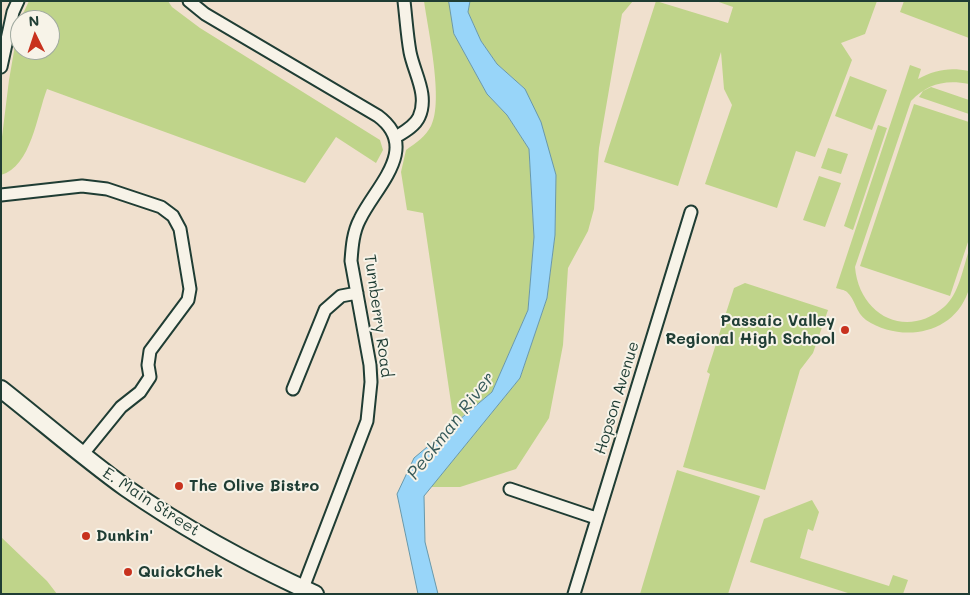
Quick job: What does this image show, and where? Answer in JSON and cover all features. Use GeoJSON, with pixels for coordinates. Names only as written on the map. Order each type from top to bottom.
{"type":"FeatureCollection","features":[{"type":"Feature","properties":{"kind":"main road","name":"E. Main Street"},"geometry":{"type":"LineString","coordinates":[[1,389],[126,488],[211,541],[309,591]]}},
{"type":"Feature","properties":{"kind":"street"},"geometry":{"type":"LineString","coordinates":[[1,67],[13,12],[18,1]]}},
{"type":"Feature","properties":{"kind":"street"},"geometry":{"type":"LineString","coordinates":[[189,1],[205,14],[378,116],[388,123],[396,137],[411,127],[419,118],[422,104],[421,88],[410,54],[404,1]]}},
{"type":"Feature","properties":{"kind":"street","name":"Turnberry Road"},"geometry":{"type":"LineString","coordinates":[[309,591],[368,421],[372,382],[351,261],[355,231],[398,151],[396,137]]}},
{"type":"Feature","properties":{"kind":"street"},"geometry":{"type":"LineString","coordinates":[[1,195],[82,186],[107,189],[161,207],[173,216],[180,229],[190,290],[188,300],[150,351],[148,365],[150,377],[140,392],[121,407],[82,455]]}},
{"type":"Feature","properties":{"kind":"street","name":"Hopson Avenue"},"geometry":{"type":"LineString","coordinates":[[574,594],[691,212]]}},
{"type":"Feature","properties":{"kind":"street"},"geometry":{"type":"LineString","coordinates":[[293,389],[325,310],[341,296],[357,293]]}},
{"type":"Feature","properties":{"kind":"street"},"geometry":{"type":"LineString","coordinates":[[510,489],[596,518]]}},
{"type":"Feature","properties":{"kind":"green space"},"geometry":{"type":"Polygon","coordinates":[[[29,1],[168,1],[172,7],[200,28],[380,140],[383,150],[376,163],[336,137],[305,183],[47,89],[32,139],[26,151],[11,170],[1,175],[1,145],[12,60],[60,60],[60,10],[25,10],[29,1]]]}},
{"type":"Feature","properties":{"kind":"green space"},"geometry":{"type":"Polygon","coordinates":[[[424,1],[449,1],[454,34],[487,94],[507,115],[529,149],[534,237],[528,310],[492,392],[454,423],[423,213],[407,210],[401,172],[406,150],[426,133],[435,115],[436,83],[424,1]]]}},
{"type":"Feature","properties":{"kind":"green space"},"geometry":{"type":"Polygon","coordinates":[[[470,1],[633,1],[622,14],[599,148],[594,209],[588,231],[568,268],[563,345],[549,418],[516,469],[460,487],[431,487],[520,378],[547,298],[555,235],[556,175],[525,89],[497,64],[481,41],[468,12],[470,1]]]}},
{"type":"Feature","properties":{"kind":"green space"},"geometry":{"type":"Polygon","coordinates":[[[656,1],[728,23],[733,7],[716,1],[877,1],[865,34],[841,43],[852,60],[815,157],[796,151],[777,208],[705,184],[732,105],[724,89],[721,52],[678,186],[604,162],[656,1]]]}},
{"type":"Feature","properties":{"kind":"green space"},"geometry":{"type":"Polygon","coordinates":[[[904,1],[969,1],[969,38],[900,12],[904,1]]]}},
{"type":"Feature","properties":{"kind":"green space"},"geometry":{"type":"Polygon","coordinates":[[[910,65],[921,69],[918,79],[942,70],[969,71],[969,84],[952,82],[937,84],[923,90],[911,101],[855,267],[858,284],[865,298],[875,309],[887,317],[900,322],[915,321],[929,317],[949,302],[960,280],[969,250],[969,282],[968,292],[961,306],[951,318],[938,326],[910,333],[880,327],[866,320],[860,314],[847,292],[836,288],[910,65]]]}},
{"type":"Feature","properties":{"kind":"green space"},"geometry":{"type":"Polygon","coordinates":[[[850,76],[887,90],[872,130],[835,116],[850,76]]]}},
{"type":"Feature","properties":{"kind":"green space"},"geometry":{"type":"Polygon","coordinates":[[[931,87],[969,100],[969,114],[919,97],[923,91],[931,87]]]}},
{"type":"Feature","properties":{"kind":"green space"},"geometry":{"type":"Polygon","coordinates":[[[914,104],[969,122],[969,239],[950,296],[860,266],[914,104]]]}},
{"type":"Feature","properties":{"kind":"green space"},"geometry":{"type":"Polygon","coordinates":[[[878,125],[887,128],[853,230],[844,226],[878,125]]]}},
{"type":"Feature","properties":{"kind":"green space"},"geometry":{"type":"Polygon","coordinates":[[[828,148],[848,154],[841,174],[821,168],[828,148]]]}},
{"type":"Feature","properties":{"kind":"green space"},"geometry":{"type":"Polygon","coordinates":[[[819,176],[841,183],[825,227],[803,220],[819,176]]]}},
{"type":"Feature","properties":{"kind":"green space"},"geometry":{"type":"Polygon","coordinates":[[[745,283],[828,310],[813,353],[800,370],[765,490],[683,467],[710,374],[707,372],[734,288],[745,283]]]}},
{"type":"Feature","properties":{"kind":"green space"},"geometry":{"type":"Polygon","coordinates":[[[677,470],[760,496],[728,594],[640,594],[677,470]]]}},
{"type":"Feature","properties":{"kind":"green space"},"geometry":{"type":"Polygon","coordinates":[[[812,500],[819,512],[813,531],[808,529],[800,558],[889,586],[893,575],[908,580],[903,594],[851,594],[750,562],[764,519],[812,500]]]}},
{"type":"Feature","properties":{"kind":"green space"},"geometry":{"type":"Polygon","coordinates":[[[1,537],[47,581],[57,594],[1,593],[1,537]]]}},
{"type":"Feature","properties":{"kind":"water"},"geometry":{"type":"Polygon","coordinates":[[[449,1],[470,1],[468,12],[481,41],[497,64],[525,89],[541,122],[556,175],[555,235],[547,298],[520,378],[424,496],[425,542],[438,594],[418,594],[397,494],[414,458],[492,392],[528,310],[534,237],[529,149],[507,115],[487,94],[454,34],[449,1]]]}},
{"type":"Feature","properties":{"kind":"place","name":"Passaic Valley Regional High School"},"geometry":{"type":"Point","coordinates":[845,330]}},
{"type":"Feature","properties":{"kind":"place","name":"The Olive Bistro"},"geometry":{"type":"Point","coordinates":[179,486]}},
{"type":"Feature","properties":{"kind":"place","name":"Dunkin'"},"geometry":{"type":"Point","coordinates":[86,536]}},
{"type":"Feature","properties":{"kind":"place","name":"QuickChek"},"geometry":{"type":"Point","coordinates":[128,572]}},
{"type":"Feature","properties":{"kind":"water label","name":"Peckman River"},"geometry":{"type":"Point","coordinates":[451,426]}}]}
